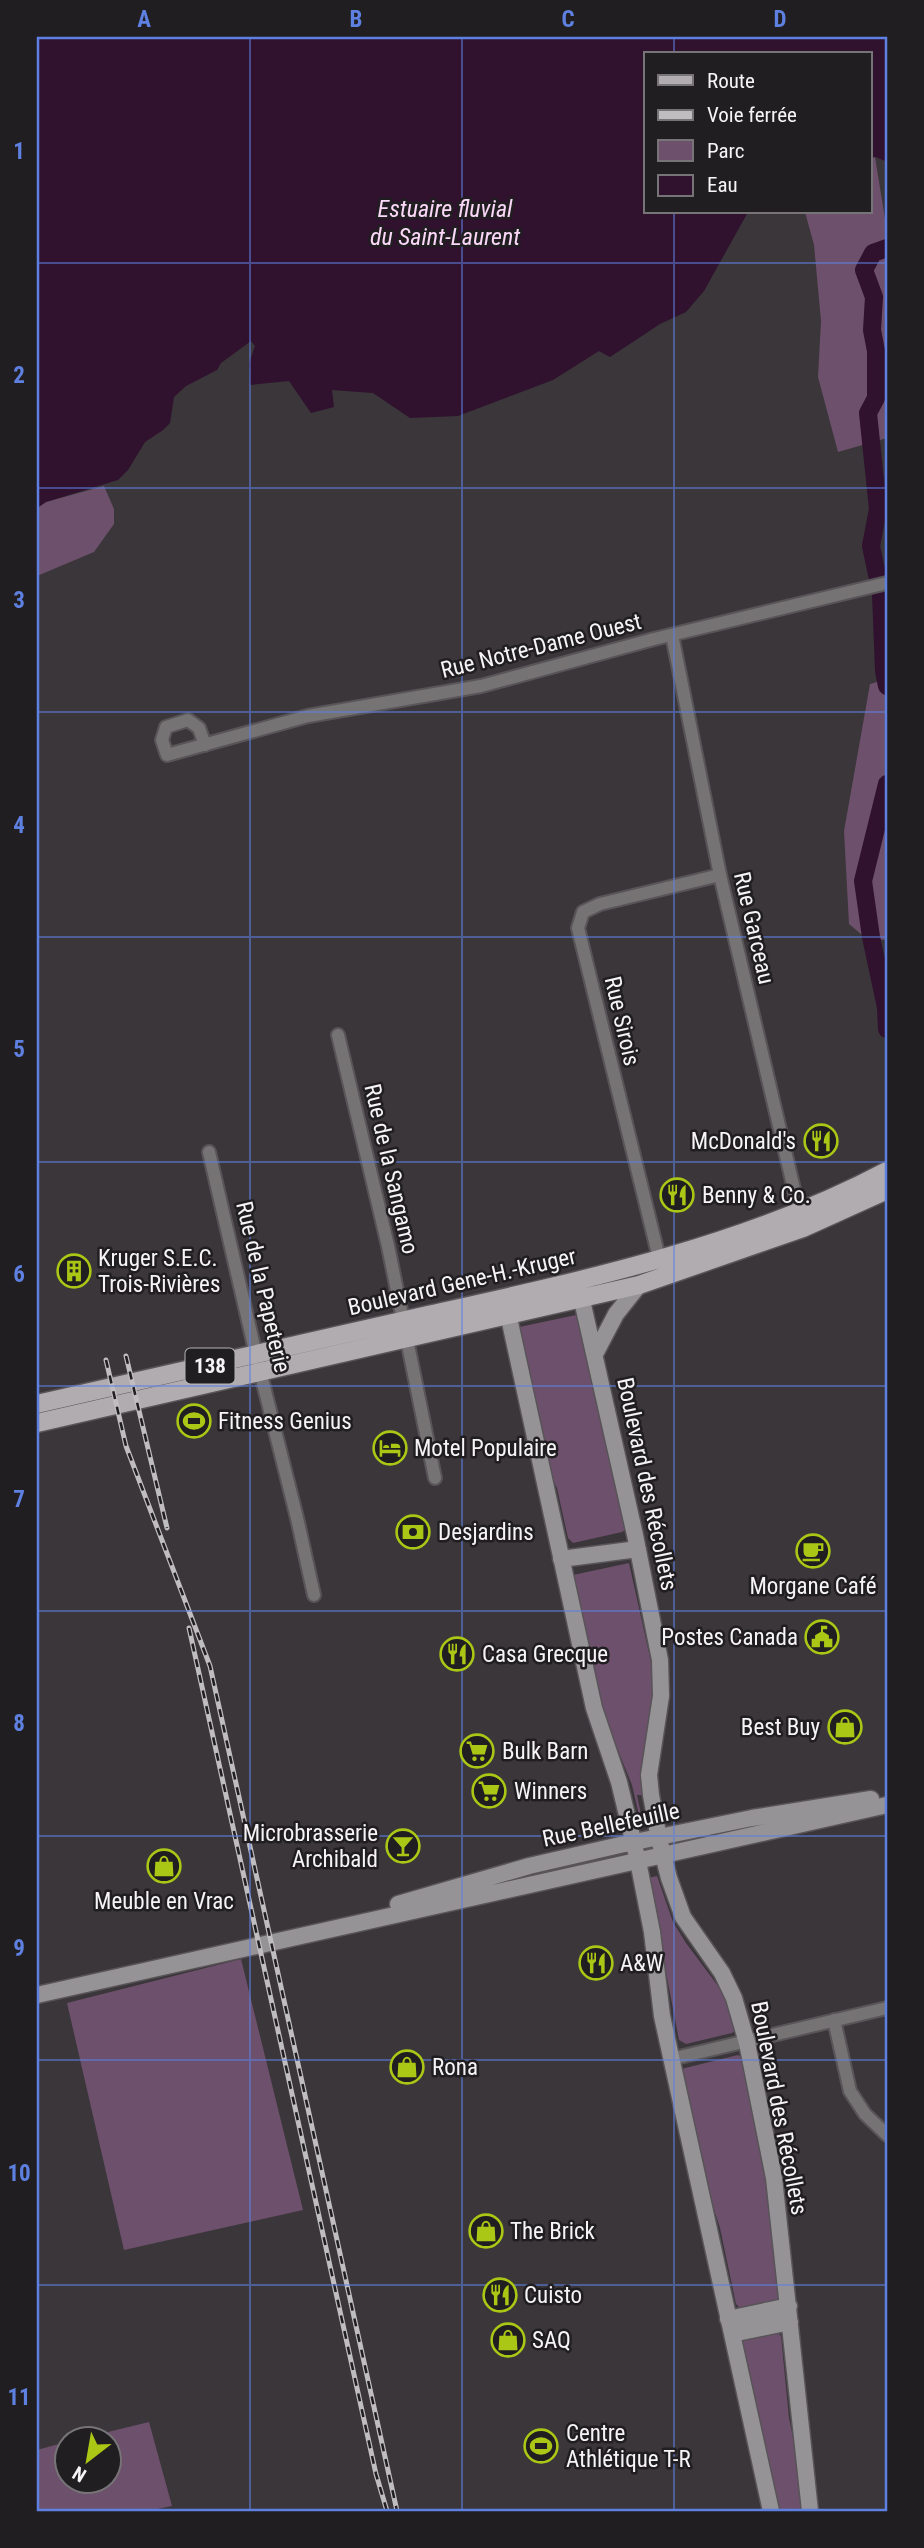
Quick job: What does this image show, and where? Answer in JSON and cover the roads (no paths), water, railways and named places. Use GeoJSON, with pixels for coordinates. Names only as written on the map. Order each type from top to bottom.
{"type":"FeatureCollection","features":[{"type":"Feature","properties":{"kind":"main road","name":"Boulevard Gene-H.-Kruger"},"geometry":{"type":"LineString","coordinates":[[37,1404],[577,1281],[742,1233],[801,1220],[887,1171]]}},
{"type":"Feature","properties":{"kind":"main road","name":"Boulevard Gene-H.-Kruger"},"geometry":{"type":"LineString","coordinates":[[37,1423],[639,1285],[801,1220],[887,1190]]}},
{"type":"Feature","properties":{"kind":"main road","name":"Boulevard des Récollets"},"geometry":{"type":"LineString","coordinates":[[577,1281],[638,1549],[661,1666],[661,1696],[649,1775],[661,1846],[683,1917],[730,1986],[747,2043],[774,2178],[810,2511]]}},
{"type":"Feature","properties":{"kind":"main road"},"geometry":{"type":"LineString","coordinates":[[595,1354],[616,1314],[639,1285]]}},
{"type":"Feature","properties":{"kind":"main road"},"geometry":{"type":"LineString","coordinates":[[505,1298],[594,1708],[619,1782],[638,1861],[652,1932],[659,2000],[671,2059],[771,2511]]}},
{"type":"Feature","properties":{"kind":"main road"},"geometry":{"type":"LineString","coordinates":[[561,1559],[638,1549]]}},
{"type":"Feature","properties":{"kind":"main road","name":"Rue Bellefeuille"},"geometry":{"type":"LineString","coordinates":[[37,1995],[638,1861],[661,1846],[752,1818],[868,1799],[887,1799]]}},
{"type":"Feature","properties":{"kind":"main road","name":"Rue Bellefeuille"},"geometry":{"type":"LineString","coordinates":[[352,1924],[362,1916],[384,1908],[529,1866],[634,1843],[661,1846],[887,1805]]}},
{"type":"Feature","properties":{"kind":"main road"},"geometry":{"type":"LineString","coordinates":[[730,2326],[790,2314]]}},
{"type":"Feature","properties":{"kind":"street","name":"Rue Notre-Dame Ouest"},"geometry":{"type":"LineString","coordinates":[[205,745],[199,728],[188,720],[166,727],[162,740],[167,755],[205,745],[308,716],[481,686],[672,635],[887,583]]}},
{"type":"Feature","properties":{"kind":"street","name":"Rue Garceau"},"geometry":{"type":"LineString","coordinates":[[672,635],[720,875],[801,1220]]}},
{"type":"Feature","properties":{"kind":"street","name":"Rue Sirois"},"geometry":{"type":"LineString","coordinates":[[664,1277],[578,928],[583,912],[600,904],[720,875]]}},
{"type":"Feature","properties":{"kind":"street","name":"Rue de la Sangamo"},"geometry":{"type":"LineString","coordinates":[[338,1035],[403,1321],[435,1478]]}},
{"type":"Feature","properties":{"kind":"street","name":"Rue de la Papeterie"},"geometry":{"type":"LineString","coordinates":[[209,1152],[314,1595]]}},
{"type":"Feature","properties":{"kind":"street"},"geometry":{"type":"LineString","coordinates":[[671,2059],[887,2008]]}},
{"type":"Feature","properties":{"kind":"street"},"geometry":{"type":"LineString","coordinates":[[834,2020],[850,2091],[865,2114],[887,2135]]}},
{"type":"Feature","properties":{"kind":"water","name":"Estuaire fluvial du Saint-Laurent"},"geometry":{"type":"Polygon","coordinates":[[[37,37],[887,37],[887,162],[872,158],[872,52],[644,52],[644,214],[747,214],[704,291],[686,312],[660,324],[610,357],[599,351],[553,380],[458,416],[410,418],[373,393],[332,390],[334,407],[311,413],[289,381],[250,385],[249,363],[255,346],[251,341],[221,363],[217,370],[186,386],[174,397],[170,423],[145,442],[128,470],[118,480],[46,502],[37,508],[37,37]]]}},
{"type":"Feature","properties":{"kind":"waterway"},"geometry":{"type":"LineString","coordinates":[[887,248],[873,253],[864,270],[874,297],[872,330],[876,351],[876,398],[868,413],[878,509],[871,546],[881,594],[887,686]]}},
{"type":"Feature","properties":{"kind":"waterway"},"geometry":{"type":"LineString","coordinates":[[887,784],[863,881],[871,937],[886,1007],[887,1029]]}},
{"type":"Feature","properties":{"kind":"railway"},"geometry":{"type":"LineString","coordinates":[[126,1356],[167,1528]]}},
{"type":"Feature","properties":{"kind":"railway"},"geometry":{"type":"LineString","coordinates":[[106,1360],[126,1446],[210,1666],[397,2511]]}},
{"type":"Feature","properties":{"kind":"railway"},"geometry":{"type":"LineString","coordinates":[[189,1628],[376,2474],[387,2511]]}},
{"type":"Feature","properties":{"kind":"place","name":"McDonald's"},"geometry":{"type":"Point","coordinates":[821,1141]}},
{"type":"Feature","properties":{"kind":"place","name":"Benny & Co."},"geometry":{"type":"Point","coordinates":[677,1195]}},
{"type":"Feature","properties":{"kind":"place","name":"Kruger S.E.C. Trois-Rivières"},"geometry":{"type":"Point","coordinates":[74,1271]}},
{"type":"Feature","properties":{"kind":"place","name":"Fitness Genius"},"geometry":{"type":"Point","coordinates":[194,1421]}},
{"type":"Feature","properties":{"kind":"place","name":"Motel Populaire"},"geometry":{"type":"Point","coordinates":[390,1448]}},
{"type":"Feature","properties":{"kind":"place","name":"Desjardins"},"geometry":{"type":"Point","coordinates":[413,1532]}},
{"type":"Feature","properties":{"kind":"place","name":"Morgane Café"},"geometry":{"type":"Point","coordinates":[813,1551]}},
{"type":"Feature","properties":{"kind":"place","name":"Postes Canada"},"geometry":{"type":"Point","coordinates":[822,1637]}},
{"type":"Feature","properties":{"kind":"place","name":"Casa Grecque"},"geometry":{"type":"Point","coordinates":[457,1654]}},
{"type":"Feature","properties":{"kind":"place","name":"Best Buy"},"geometry":{"type":"Point","coordinates":[845,1727]}},
{"type":"Feature","properties":{"kind":"place","name":"Bulk Barn"},"geometry":{"type":"Point","coordinates":[477,1751]}},
{"type":"Feature","properties":{"kind":"place","name":"Winners"},"geometry":{"type":"Point","coordinates":[489,1791]}},
{"type":"Feature","properties":{"kind":"place","name":"Microbrasserie Archibald"},"geometry":{"type":"Point","coordinates":[403,1846]}},
{"type":"Feature","properties":{"kind":"place","name":"Meuble en Vrac"},"geometry":{"type":"Point","coordinates":[164,1866]}},
{"type":"Feature","properties":{"kind":"place","name":"A&W"},"geometry":{"type":"Point","coordinates":[596,1963]}},
{"type":"Feature","properties":{"kind":"place","name":"Rona"},"geometry":{"type":"Point","coordinates":[407,2067]}},
{"type":"Feature","properties":{"kind":"place","name":"The Brick"},"geometry":{"type":"Point","coordinates":[486,2231]}},
{"type":"Feature","properties":{"kind":"place","name":"Cuisto"},"geometry":{"type":"Point","coordinates":[500,2295]}},
{"type":"Feature","properties":{"kind":"place","name":"SAQ"},"geometry":{"type":"Point","coordinates":[508,2340]}},
{"type":"Feature","properties":{"kind":"place","name":"Centre Athlétique T-R"},"geometry":{"type":"Point","coordinates":[541,2446]}}]}
